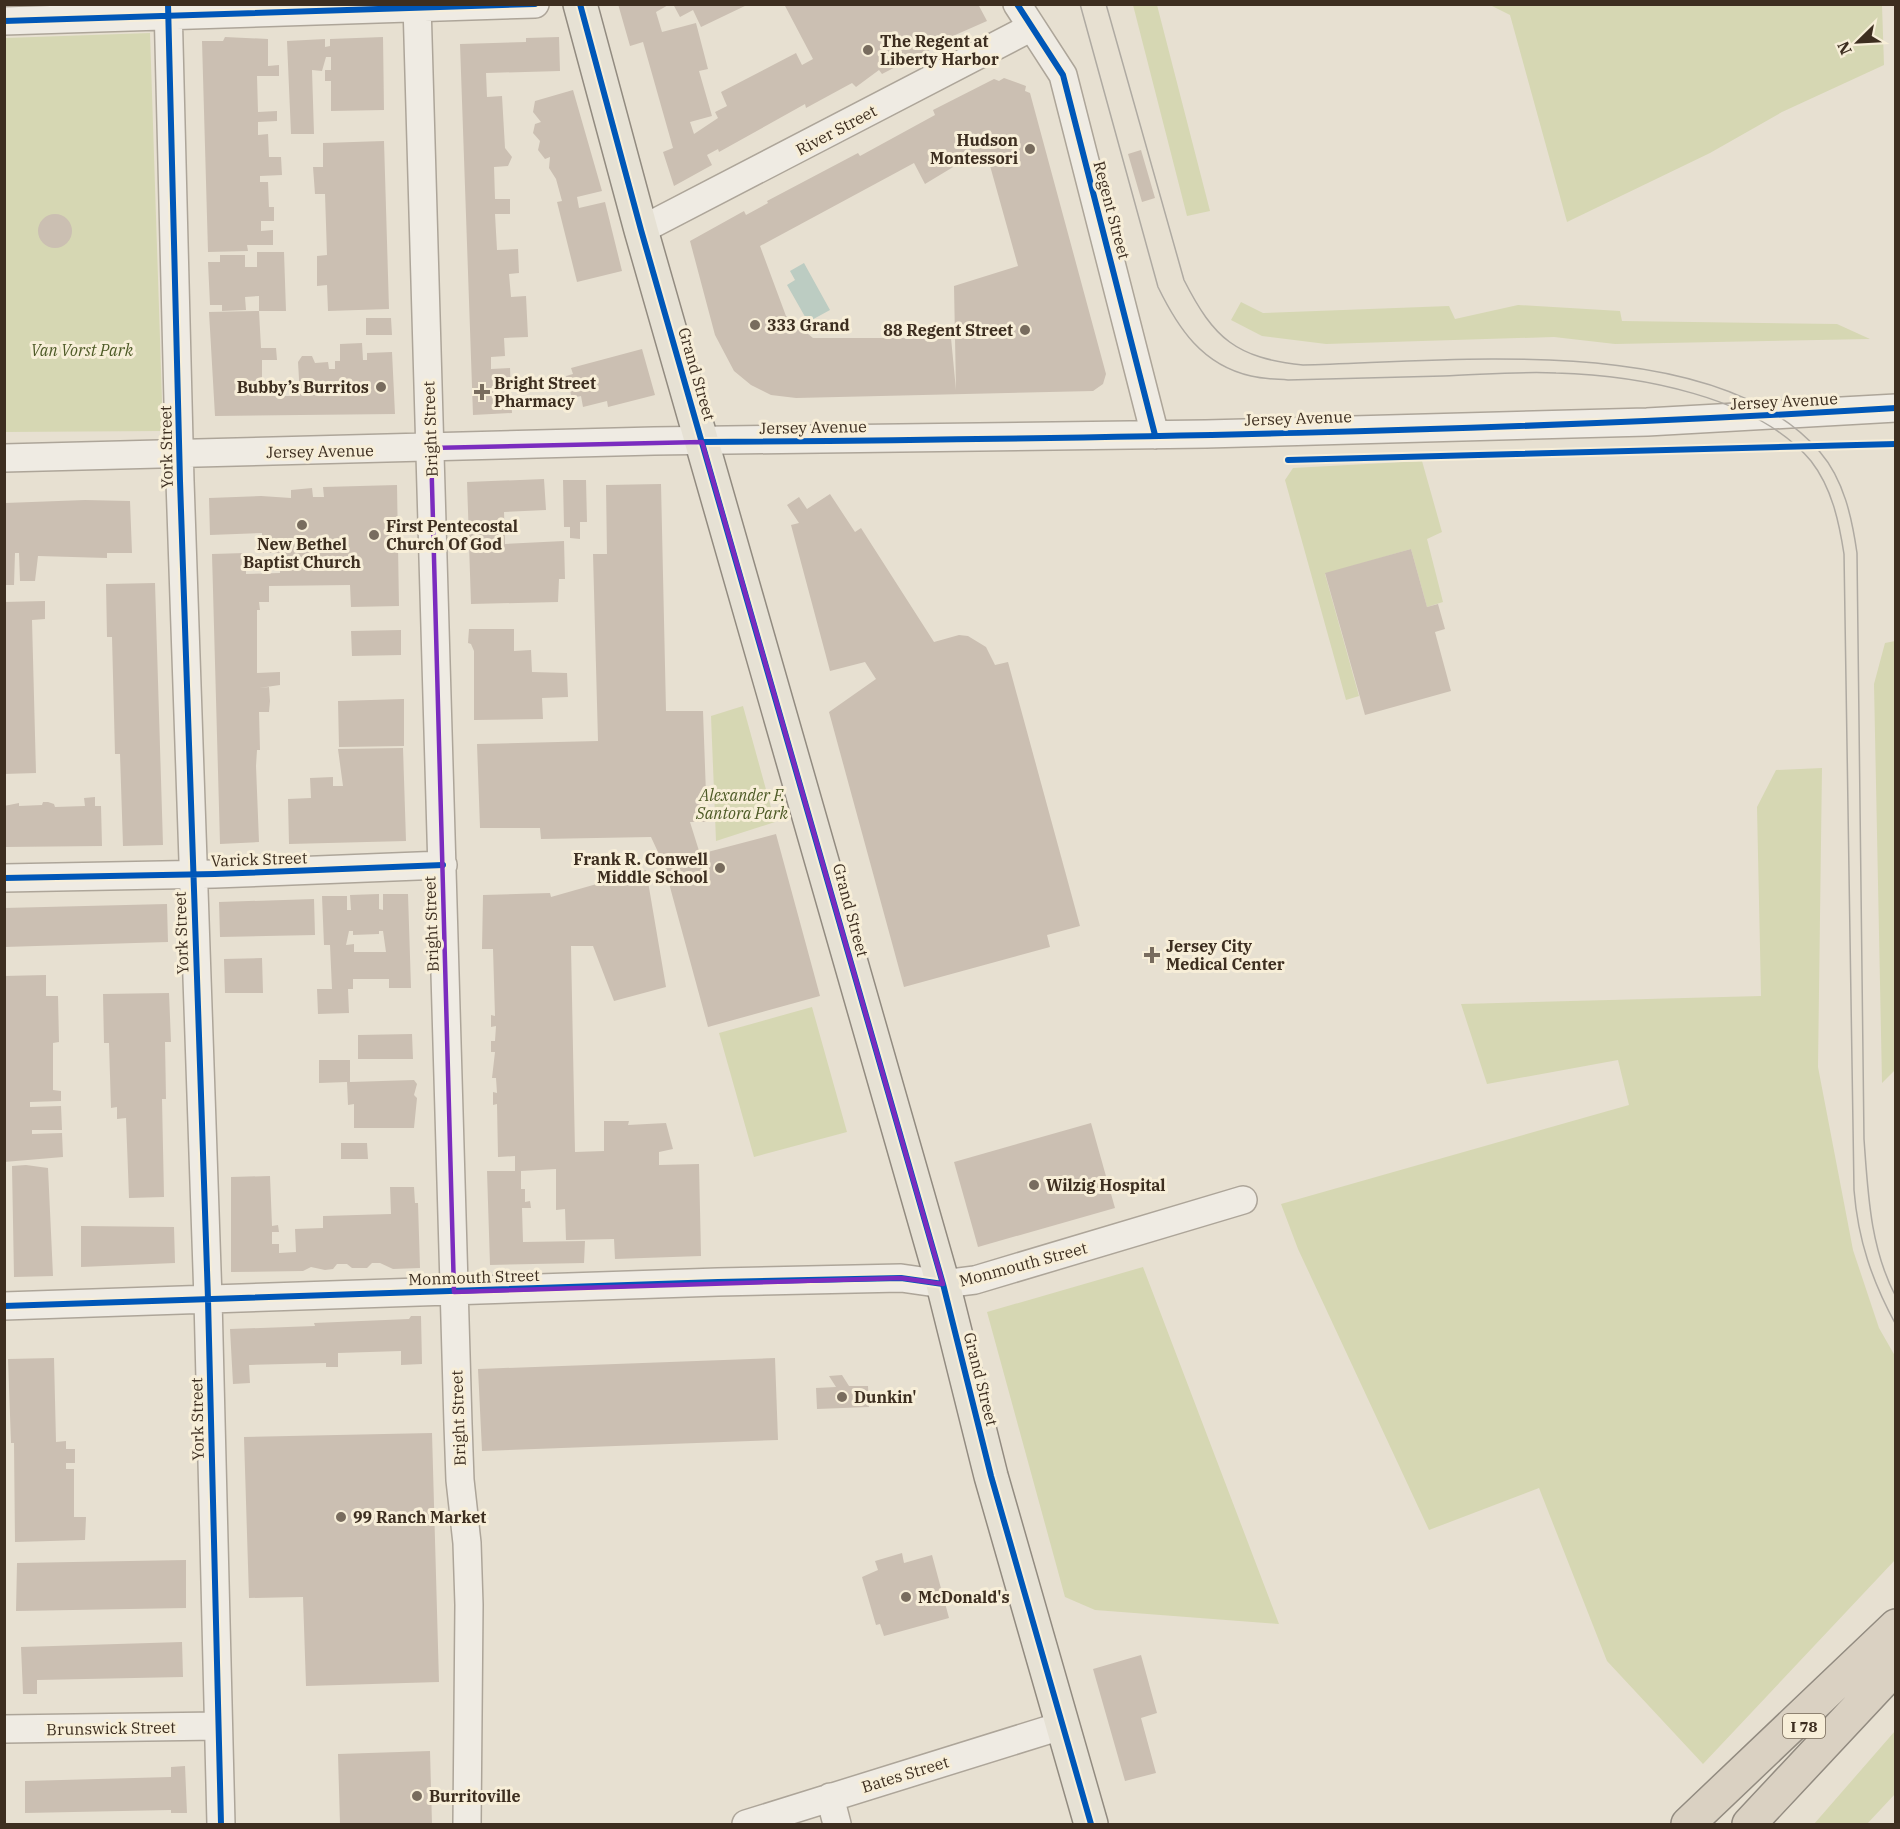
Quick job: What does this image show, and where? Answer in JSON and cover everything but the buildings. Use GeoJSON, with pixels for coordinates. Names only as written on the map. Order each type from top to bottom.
{"type":"FeatureCollection","features":[{"type":"Feature","properties":{"kind":"highway"},"geometry":{"type":"LineString","coordinates":[[1688,1824],[1896,1626]]}},
{"type":"Feature","properties":{"kind":"highway","name":"I 78"},"geometry":{"type":"LineString","coordinates":[[1713,1824],[1896,1626]]}},
{"type":"Feature","properties":{"kind":"highway"},"geometry":{"type":"LineString","coordinates":[[1770,1824],[1888,1675]]}},
{"type":"Feature","properties":{"kind":"highway","name":"I 78"},"geometry":{"type":"LineString","coordinates":[[1749,1824],[1888,1675]]}},
{"type":"Feature","properties":{"kind":"main road","name":"Grand Street"},"geometry":{"type":"LineString","coordinates":[[580,4],[641,230],[943,1284],[991,1476],[1091,1824]]}},
{"type":"Feature","properties":{"kind":"street"},"geometry":{"type":"LineString","coordinates":[[4,21],[168,11],[535,4]]}},
{"type":"Feature","properties":{"kind":"street","name":"Regent Street"},"geometry":{"type":"LineString","coordinates":[[1017,4],[1030,28],[1063,75],[1155,435]]}},
{"type":"Feature","properties":{"kind":"street","name":"Bright Street"},"geometry":{"type":"LineString","coordinates":[[417,6],[460,1480],[467,1543],[469,1595],[467,1824]]}},
{"type":"Feature","properties":{"kind":"street","name":"York Street"},"geometry":{"type":"LineString","coordinates":[[168,11],[192,875],[208,1299],[221,1824]]}},
{"type":"Feature","properties":{"kind":"street","name":"River Street"},"geometry":{"type":"LineString","coordinates":[[641,230],[1030,28]]}},
{"type":"Feature","properties":{"kind":"street","name":"Jersey Avenue"},"geometry":{"type":"LineString","coordinates":[[4,458],[702,442],[1155,435],[1647,422],[1896,408]]}},
{"type":"Feature","properties":{"kind":"street","name":"Varick Street"},"geometry":{"type":"LineString","coordinates":[[4,878],[192,875],[443,865]]}},
{"type":"Feature","properties":{"kind":"street","name":"Monmouth Street"},"geometry":{"type":"LineString","coordinates":[[4,1306],[902,1278],[943,1284],[975,1280],[1243,1200]]}},
{"type":"Feature","properties":{"kind":"street","name":"Bates Street"},"geometry":{"type":"LineString","coordinates":[[746,1824],[1064,1725]]}},
{"type":"Feature","properties":{"kind":"street","name":"Brunswick Street"},"geometry":{"type":"LineString","coordinates":[[4,1729],[218,1726]]}},
{"type":"Feature","properties":{"kind":"street"},"geometry":{"type":"LineString","coordinates":[[830,1797],[837,1824]]}},
{"type":"Feature","properties":{"kind":"highlighted area"},"geometry":{"type":"Polygon","coordinates":[[[702,442],[943,1284],[901,1278],[454,1292],[431,448],[702,442]]]}},
{"type":"Feature","properties":{"kind":"green space"},"geometry":{"type":"Polygon","coordinates":[[[1133,5],[1157,5],[1210,211],[1187,216],[1133,5]]]}},
{"type":"Feature","properties":{"kind":"green space"},"geometry":{"type":"Polygon","coordinates":[[[1490,5],[1882,5],[1884,65],[1782,112],[1710,153],[1567,222],[1510,15],[1490,5]]]}},
{"type":"Feature","properties":{"kind":"green space","name":"Van Vorst Park"},"geometry":{"type":"Polygon","coordinates":[[[150,33],[163,431],[5,432],[5,38],[150,33]]]}},
{"type":"Feature","properties":{"kind":"green space"},"geometry":{"type":"Polygon","coordinates":[[[1241,302],[1263,313],[1449,306],[1455,319],[1518,305],[1620,311],[1622,321],[1837,324],[1870,339],[1615,344],[1554,337],[1326,344],[1262,336],[1231,320],[1241,302]]]}},
{"type":"Feature","properties":{"kind":"green space"},"geometry":{"type":"Polygon","coordinates":[[[1422,461],[1442,532],[1427,539],[1443,602],[1427,607],[1411,549],[1325,574],[1359,696],[1346,700],[1285,480],[1293,468],[1422,461]]]}},
{"type":"Feature","properties":{"kind":"green space"},"geometry":{"type":"Polygon","coordinates":[[[1895,641],[1896,1069],[1882,1083],[1874,684],[1885,643],[1895,641]]]}},
{"type":"Feature","properties":{"kind":"green space","name":"Alexander F. Santora Park"},"geometry":{"type":"Polygon","coordinates":[[[743,706],[775,822],[716,841],[711,716],[743,706]]]}},
{"type":"Feature","properties":{"kind":"green space"},"geometry":{"type":"Polygon","coordinates":[[[1822,768],[1818,1067],[1853,1250],[1879,1328],[1895,1356],[1895,1560],[1703,1764],[1607,1661],[1539,1488],[1429,1530],[1298,1249],[1281,1204],[1629,1105],[1618,1060],[1487,1084],[1461,1004],[1761,996],[1757,807],[1776,770],[1822,768]]]}},
{"type":"Feature","properties":{"kind":"green space"},"geometry":{"type":"Polygon","coordinates":[[[812,1007],[847,1132],[754,1157],[719,1033],[812,1007]]]}},
{"type":"Feature","properties":{"kind":"green space"},"geometry":{"type":"Polygon","coordinates":[[[1143,1267],[1279,1624],[1095,1610],[1065,1597],[987,1312],[1143,1267]]]}},
{"type":"Feature","properties":{"kind":"green space"},"geometry":{"type":"Polygon","coordinates":[[[1895,1731],[1895,1794],[1867,1824],[1814,1824],[1895,1731]]]}},
{"type":"Feature","properties":{"kind":"shaded area"},"geometry":{"type":"Polygon","coordinates":[[[804,263],[830,310],[808,322],[787,285],[795,280],[790,271],[804,263]]]}},
{"type":"Feature","properties":{"kind":"tram line"},"geometry":{"type":"LineString","coordinates":[[1080,4],[1158,287],[1183,330],[1205,354],[1219,363],[1251,376],[1288,380],[1513,373],[1622,378],[1693,393],[1728,405],[1760,420],[1788,439],[1818,471],[1834,506],[1844,554],[1854,1190],[1859,1226],[1868,1260],[1896,1325]]}},
{"type":"Feature","properties":{"kind":"tram line"},"geometry":{"type":"LineString","coordinates":[[1106,4],[1184,280],[1217,331],[1244,351],[1280,362],[1303,365],[1503,359],[1577,362],[1649,370],[1715,387],[1774,413],[1820,452],[1828,463],[1846,500],[1857,553],[1864,1139],[1869,1200],[1876,1240],[1887,1278],[1896,1297]]}},
{"type":"Feature","properties":{"kind":"cycle path"},"geometry":{"type":"LineString","coordinates":[[168,4],[180,481],[208,1299],[221,1824]]}},
{"type":"Feature","properties":{"kind":"cycle path"},"geometry":{"type":"LineString","coordinates":[[4,21],[535,4]]}},
{"type":"Feature","properties":{"kind":"cycle path"},"geometry":{"type":"LineString","coordinates":[[580,4],[641,230],[943,1284],[991,1476],[1091,1824]]}},
{"type":"Feature","properties":{"kind":"cycle path"},"geometry":{"type":"LineString","coordinates":[[1017,4],[1063,75],[1155,435]]}},
{"type":"Feature","properties":{"kind":"cycle path"},"geometry":{"type":"LineString","coordinates":[[702,442],[1001,439],[1449,429],[1896,408]]}},
{"type":"Feature","properties":{"kind":"cycle path"},"geometry":{"type":"LineString","coordinates":[[1288,460],[1896,444]]}},
{"type":"Feature","properties":{"kind":"cycle path"},"geometry":{"type":"LineString","coordinates":[[4,878],[215,874],[443,865]]}},
{"type":"Feature","properties":{"kind":"cycle path"},"geometry":{"type":"LineString","coordinates":[[4,1306],[718,1282],[901,1278],[943,1284]]}},
{"type":"Feature","properties":{"kind":"place","name":"The Regent at Liberty Harbor"},"geometry":{"type":"Point","coordinates":[868,50]}},
{"type":"Feature","properties":{"kind":"place","name":"Hudson Montessori"},"geometry":{"type":"Point","coordinates":[1030,149]}},
{"type":"Feature","properties":{"kind":"place","name":"333 Grand"},"geometry":{"type":"Point","coordinates":[755,325]}},
{"type":"Feature","properties":{"kind":"place","name":"88 Regent Street"},"geometry":{"type":"Point","coordinates":[1025,330]}},
{"type":"Feature","properties":{"kind":"place","name":"Bubby’s Burritos"},"geometry":{"type":"Point","coordinates":[381,387]}},
{"type":"Feature","properties":{"kind":"place","name":"Bright Street Pharmacy"},"geometry":{"type":"Point","coordinates":[482,392]}},
{"type":"Feature","properties":{"kind":"place","name":"New Bethel Baptist Church"},"geometry":{"type":"Point","coordinates":[302,525]}},
{"type":"Feature","properties":{"kind":"place","name":"First Pentecostal Church Of God"},"geometry":{"type":"Point","coordinates":[374,535]}},
{"type":"Feature","properties":{"kind":"place","name":"Frank R. Conwell Middle School"},"geometry":{"type":"Point","coordinates":[720,868]}},
{"type":"Feature","properties":{"kind":"place","name":"Jersey City Medical Center"},"geometry":{"type":"Point","coordinates":[1152,955]}},
{"type":"Feature","properties":{"kind":"place","name":"Wilzig Hospital"},"geometry":{"type":"Point","coordinates":[1034,1185]}},
{"type":"Feature","properties":{"kind":"place","name":"Dunkin'"},"geometry":{"type":"Point","coordinates":[842,1397]}},
{"type":"Feature","properties":{"kind":"place","name":"99 Ranch Market"},"geometry":{"type":"Point","coordinates":[341,1517]}},
{"type":"Feature","properties":{"kind":"place","name":"McDonald's"},"geometry":{"type":"Point","coordinates":[906,1597]}},
{"type":"Feature","properties":{"kind":"place","name":"Burritoville"},"geometry":{"type":"Point","coordinates":[417,1796]}}]}
